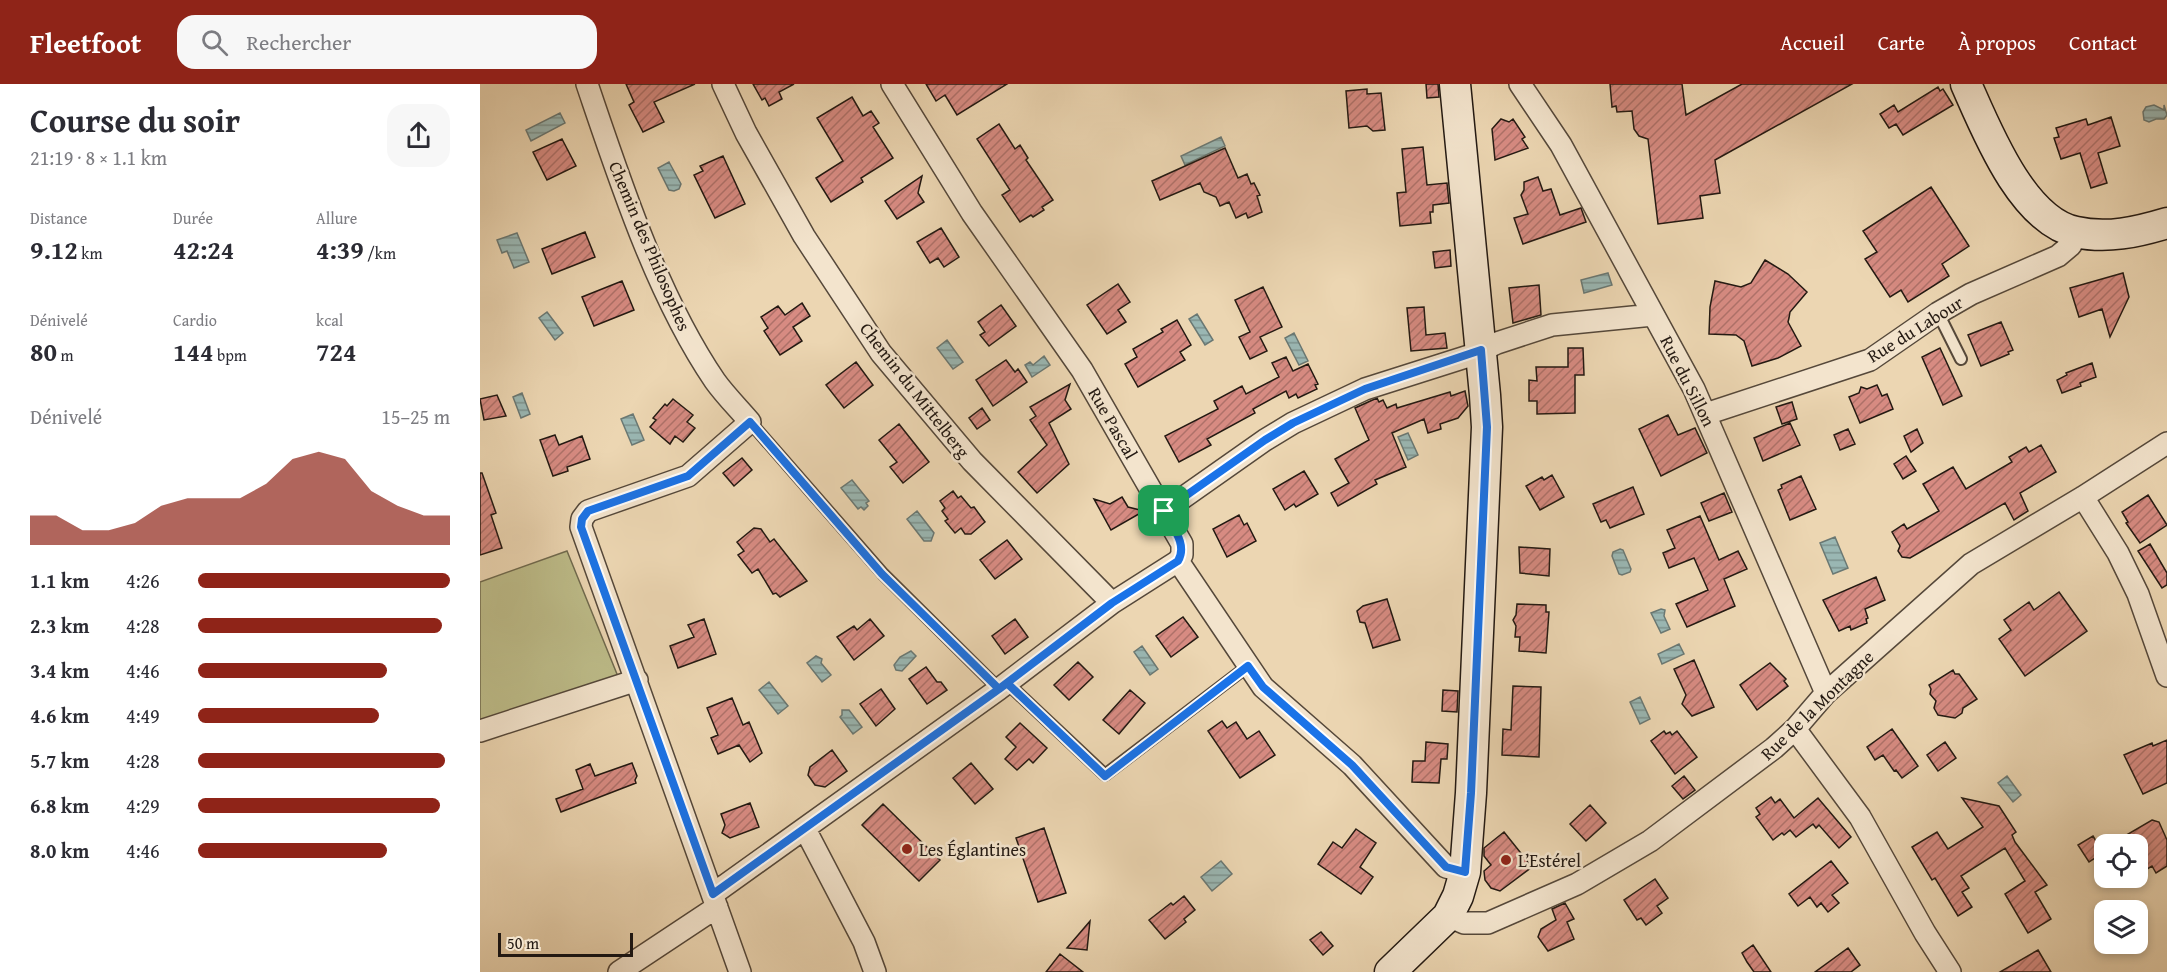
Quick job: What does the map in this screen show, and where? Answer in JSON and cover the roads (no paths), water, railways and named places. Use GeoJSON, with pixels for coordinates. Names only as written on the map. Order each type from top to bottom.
{"type":"FeatureCollection","features":[{"type":"Feature","properties":{"kind":"main road"},"geometry":{"type":"LineString","coordinates":[[1390,972],[1448,916],[1458,896],[1465,872],[1471,793],[1487,427],[1455,84]]}},
{"type":"Feature","properties":{"kind":"main road"},"geometry":{"type":"LineString","coordinates":[[1966,84],[1997,151],[2027,199],[2055,223],[2074,232],[2098,234],[2131,234],[2167,223]]}},
{"type":"Feature","properties":{"kind":"street","name":"Chemin des Philosophes"},"geometry":{"type":"LineString","coordinates":[[587,84],[613,161],[658,275],[697,354],[717,383],[750,422]]}},
{"type":"Feature","properties":{"kind":"street","name":"Chemin du Mittelberg"},"geometry":{"type":"LineString","coordinates":[[723,84],[746,133],[804,236],[881,353],[972,461],[1112,603]]}},
{"type":"Feature","properties":{"kind":"street","name":"Rue Pascal"},"geometry":{"type":"LineString","coordinates":[[892,84],[972,213],[1082,370],[1182,544],[1182,555],[1178,561]]}},
{"type":"Feature","properties":{"kind":"street","name":"Rue du Sillon"},"geometry":{"type":"LineString","coordinates":[[1520,84],[1561,145],[1706,414],[1826,693]]}},
{"type":"Feature","properties":{"kind":"street","name":"Rue du Labour"},"geometry":{"type":"LineString","coordinates":[[1706,414],[1870,360],[1938,313],[1971,294],[2058,256],[2071,245],[2074,232]]}},
{"type":"Feature","properties":{"kind":"street"},"geometry":{"type":"LineString","coordinates":[[1164,511],[1293,423],[1365,389],[1552,325],[1653,315]]}},
{"type":"Feature","properties":{"kind":"street"},"geometry":{"type":"LineString","coordinates":[[740,972],[581,527],[582,519],[588,511],[688,476],[750,422]]}},
{"type":"Feature","properties":{"kind":"street","name":"Rue de la Montagne"},"geometry":{"type":"LineString","coordinates":[[1448,916],[1464,923],[1488,923],[1577,884],[1650,840],[1744,772],[1795,729],[1826,693],[1971,564],[2083,497],[2167,443]]}},
{"type":"Feature","properties":{"kind":"street"},"geometry":{"type":"LineString","coordinates":[[2083,497],[2118,553],[2139,594],[2167,676]]}},
{"type":"Feature","properties":{"kind":"street"},"geometry":{"type":"LineString","coordinates":[[619,972],[715,901],[805,829],[1003,686],[1112,603],[1178,561],[1263,687],[1352,765],[1446,867],[1465,872]]}},
{"type":"Feature","properties":{"kind":"street"},"geometry":{"type":"LineString","coordinates":[[480,730],[637,680]]}},
{"type":"Feature","properties":{"kind":"street"},"geometry":{"type":"LineString","coordinates":[[1795,729],[1860,817],[1925,933],[1950,972]]}},
{"type":"Feature","properties":{"kind":"street"},"geometry":{"type":"LineString","coordinates":[[805,829],[864,942],[875,972]]}},
{"type":"Feature","properties":{"kind":"lane"},"geometry":{"type":"LineString","coordinates":[[1938,313],[1961,359]]}},
{"type":"Feature","properties":{"kind":"lane","name":"Chemin des Philosophes"},"geometry":{"type":"LineString","coordinates":[[750,422],[882,574],[1105,776],[1248,666]]}},
{"type":"Feature","properties":{"kind":"water"},"geometry":{"type":"Polygon","coordinates":[[[2154,105],[2164,110],[2164,105],[2167,115],[2164,119],[2149,122],[2144,120],[2143,112],[2146,107],[2154,105]]]}},
{"type":"Feature","properties":{"kind":"water"},"geometry":{"type":"Polygon","coordinates":[[[560,113],[565,123],[531,141],[526,130],[560,113]]]}},
{"type":"Feature","properties":{"kind":"water"},"geometry":{"type":"Polygon","coordinates":[[[1221,137],[1225,146],[1185,165],[1181,156],[1221,137]]]}},
{"type":"Feature","properties":{"kind":"water"},"geometry":{"type":"Polygon","coordinates":[[[669,162],[681,184],[679,189],[674,191],[669,190],[658,168],[669,162]]]}},
{"type":"Feature","properties":{"kind":"water"},"geometry":{"type":"Polygon","coordinates":[[[517,233],[529,262],[514,268],[507,251],[502,253],[497,240],[517,233]]]}},
{"type":"Feature","properties":{"kind":"water"},"geometry":{"type":"Polygon","coordinates":[[[1608,273],[1612,285],[1584,293],[1581,280],[1608,273]]]}},
{"type":"Feature","properties":{"kind":"water"},"geometry":{"type":"Polygon","coordinates":[[[547,312],[563,333],[555,340],[539,318],[547,312]]]}},
{"type":"Feature","properties":{"kind":"water"},"geometry":{"type":"Polygon","coordinates":[[[1197,314],[1213,340],[1205,345],[1189,319],[1197,314]]]}},
{"type":"Feature","properties":{"kind":"water"},"geometry":{"type":"Polygon","coordinates":[[[1294,333],[1308,361],[1299,365],[1285,338],[1294,333]]]}},
{"type":"Feature","properties":{"kind":"water"},"geometry":{"type":"Polygon","coordinates":[[[947,340],[963,362],[953,369],[937,348],[947,340]]]}},
{"type":"Feature","properties":{"kind":"water"},"geometry":{"type":"Polygon","coordinates":[[[1044,356],[1050,365],[1032,377],[1025,365],[1030,362],[1033,365],[1044,356]]]}},
{"type":"Feature","properties":{"kind":"water"},"geometry":{"type":"Polygon","coordinates":[[[522,393],[530,414],[521,418],[513,397],[522,393]]]}},
{"type":"Feature","properties":{"kind":"water"},"geometry":{"type":"Polygon","coordinates":[[[633,414],[644,440],[632,445],[621,419],[633,414]]]}},
{"type":"Feature","properties":{"kind":"water"},"geometry":{"type":"Polygon","coordinates":[[[1408,433],[1418,455],[1408,460],[1398,437],[1408,433]]]}},
{"type":"Feature","properties":{"kind":"water"},"geometry":{"type":"Polygon","coordinates":[[[852,480],[869,501],[864,510],[861,507],[858,509],[841,488],[852,480]]]}},
{"type":"Feature","properties":{"kind":"water"},"geometry":{"type":"Polygon","coordinates":[[[917,511],[934,533],[931,541],[924,541],[907,519],[917,511]]]}},
{"type":"Feature","properties":{"kind":"water"},"geometry":{"type":"Polygon","coordinates":[[[1835,537],[1848,568],[1833,574],[1820,543],[1835,537]]]}},
{"type":"Feature","properties":{"kind":"water"},"geometry":{"type":"Polygon","coordinates":[[[1623,550],[1631,569],[1630,572],[1622,575],[1619,574],[1612,556],[1613,552],[1623,550]]]}},
{"type":"Feature","properties":{"kind":"water"},"geometry":{"type":"Polygon","coordinates":[[[1661,609],[1665,610],[1664,616],[1670,629],[1661,633],[1651,613],[1661,609]]]}},
{"type":"Feature","properties":{"kind":"water"},"geometry":{"type":"Polygon","coordinates":[[[1679,644],[1684,654],[1662,664],[1658,654],[1679,644]]]}},
{"type":"Feature","properties":{"kind":"water"},"geometry":{"type":"Polygon","coordinates":[[[1142,646],[1158,669],[1150,675],[1134,652],[1142,646]]]}},
{"type":"Feature","properties":{"kind":"water"},"geometry":{"type":"Polygon","coordinates":[[[911,651],[916,656],[902,671],[896,670],[894,665],[900,657],[911,651]]]}},
{"type":"Feature","properties":{"kind":"water"},"geometry":{"type":"Polygon","coordinates":[[[816,656],[822,659],[821,663],[831,675],[822,682],[807,663],[816,656]]]}},
{"type":"Feature","properties":{"kind":"water"},"geometry":{"type":"Polygon","coordinates":[[[769,682],[788,706],[778,714],[759,690],[769,682]]]}},
{"type":"Feature","properties":{"kind":"water"},"geometry":{"type":"Polygon","coordinates":[[[1640,697],[1650,719],[1640,724],[1630,702],[1640,697]]]}},
{"type":"Feature","properties":{"kind":"water"},"geometry":{"type":"Polygon","coordinates":[[[842,710],[849,710],[862,727],[853,734],[840,717],[842,710]]]}},
{"type":"Feature","properties":{"kind":"water"},"geometry":{"type":"Polygon","coordinates":[[[2007,776],[2021,795],[2013,802],[1998,783],[2007,776]]]}},
{"type":"Feature","properties":{"kind":"water"},"geometry":{"type":"Polygon","coordinates":[[[1221,861],[1232,874],[1212,891],[1201,877],[1221,861]]]}},
{"type":"Feature","properties":{"kind":"place","name":"Les Églantines"},"geometry":{"type":"Point","coordinates":[907,849]}},
{"type":"Feature","properties":{"kind":"place","name":"L’Estérel"},"geometry":{"type":"Point","coordinates":[1506,860]}}]}
